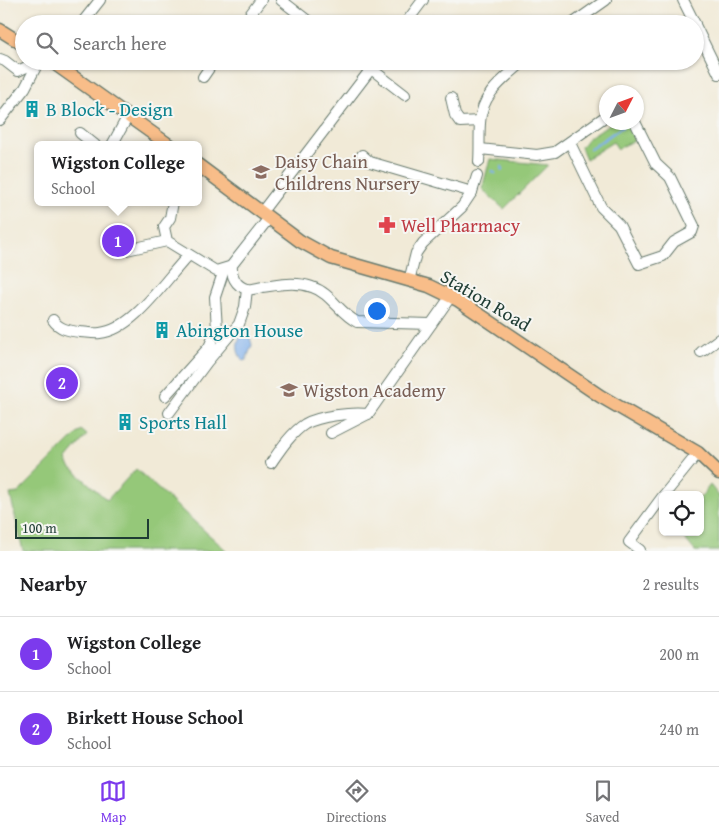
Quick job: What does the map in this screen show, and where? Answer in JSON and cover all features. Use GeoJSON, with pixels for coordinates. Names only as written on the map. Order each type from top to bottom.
{"type":"FeatureCollection","features":[{"type":"Feature","properties":{"kind":"main road"},"geometry":{"type":"LineString","coordinates":[[0,30],[15,39]]}},
{"type":"Feature","properties":{"kind":"main road"},"geometry":{"type":"LineString","coordinates":[[60,70],[163,141]]}},
{"type":"Feature","properties":{"kind":"main road","name":"Station Road"},"geometry":{"type":"LineString","coordinates":[[202,168],[300,242],[331,258],[429,286],[451,296],[600,396],[698,453],[719,473]]}},
{"type":"Feature","properties":{"kind":"street"},"geometry":{"type":"LineString","coordinates":[[89,15],[100,0]]}},
{"type":"Feature","properties":{"kind":"street"},"geometry":{"type":"LineString","coordinates":[[250,15],[261,0]]}},
{"type":"Feature","properties":{"kind":"street"},"geometry":{"type":"LineString","coordinates":[[281,0],[300,15]]}},
{"type":"Feature","properties":{"kind":"street"},"geometry":{"type":"LineString","coordinates":[[412,15],[423,0]]}},
{"type":"Feature","properties":{"kind":"street"},"geometry":{"type":"LineString","coordinates":[[585,15],[606,0]]}},
{"type":"Feature","properties":{"kind":"street"},"geometry":{"type":"LineString","coordinates":[[683,0],[690,15]]}},
{"type":"Feature","properties":{"kind":"street"},"geometry":{"type":"LineString","coordinates":[[704,43],[719,74]]}},
{"type":"Feature","properties":{"kind":"street"},"geometry":{"type":"LineString","coordinates":[[0,59],[6,60],[16,75],[27,70]]}},
{"type":"Feature","properties":{"kind":"street"},"geometry":{"type":"LineString","coordinates":[[0,120],[40,70]]}},
{"type":"Feature","properties":{"kind":"street"},"geometry":{"type":"LineString","coordinates":[[202,77],[207,70]]}},
{"type":"Feature","properties":{"kind":"street"},"geometry":{"type":"LineString","coordinates":[[165,396],[209,347],[217,329],[215,297],[228,267],[370,70]]}},
{"type":"Feature","properties":{"kind":"street"},"geometry":{"type":"LineString","coordinates":[[379,70],[405,95]]}},
{"type":"Feature","properties":{"kind":"street"},"geometry":{"type":"LineString","coordinates":[[479,162],[480,121],[485,101],[494,88],[514,70]]}},
{"type":"Feature","properties":{"kind":"street"},"geometry":{"type":"LineString","coordinates":[[451,98],[455,115],[460,122],[480,121]]}},
{"type":"Feature","properties":{"kind":"street"},"geometry":{"type":"LineString","coordinates":[[114,141],[128,116]]}},
{"type":"Feature","properties":{"kind":"street"},"geometry":{"type":"LineString","coordinates":[[480,149],[537,155],[555,152],[599,121]]}},
{"type":"Feature","properties":{"kind":"street"},"geometry":{"type":"LineString","coordinates":[[570,143],[600,207],[620,225],[640,264],[647,263],[663,256],[674,242],[692,232],[694,226],[670,177],[656,164],[639,130]]}},
{"type":"Feature","properties":{"kind":"street"},"geometry":{"type":"LineString","coordinates":[[80,133],[90,141]]}},
{"type":"Feature","properties":{"kind":"street"},"geometry":{"type":"LineString","coordinates":[[362,155],[370,162],[472,192]]}},
{"type":"Feature","properties":{"kind":"street"},"geometry":{"type":"LineString","coordinates":[[409,281],[416,253],[423,243],[462,207],[472,192],[477,176]]}},
{"type":"Feature","properties":{"kind":"street"},"geometry":{"type":"LineString","coordinates":[[172,206],[170,218],[164,227],[168,241],[216,271],[228,267]]}},
{"type":"Feature","properties":{"kind":"street"},"geometry":{"type":"LineString","coordinates":[[122,250],[168,241]]}},
{"type":"Feature","properties":{"kind":"street"},"geometry":{"type":"LineString","coordinates":[[53,320],[58,327],[73,331],[100,333],[114,329],[143,307],[189,255]]}},
{"type":"Feature","properties":{"kind":"street"},"geometry":{"type":"LineString","coordinates":[[228,267],[231,275],[247,289],[296,283],[324,291],[349,318],[357,322],[431,324]]}},
{"type":"Feature","properties":{"kind":"street"},"geometry":{"type":"LineString","coordinates":[[169,413],[207,362],[239,324],[245,308],[247,289]]}},
{"type":"Feature","properties":{"kind":"street"},"geometry":{"type":"LineString","coordinates":[[331,433],[368,414],[451,296]]}},
{"type":"Feature","properties":{"kind":"street"},"geometry":{"type":"LineString","coordinates":[[701,352],[719,339]]}},
{"type":"Feature","properties":{"kind":"street"},"geometry":{"type":"LineString","coordinates":[[271,463],[282,448],[306,424],[354,412],[368,414]]}},
{"type":"Feature","properties":{"kind":"street"},"geometry":{"type":"LineString","coordinates":[[666,491],[698,453]]}},
{"type":"Feature","properties":{"kind":"street"},"geometry":{"type":"LineString","coordinates":[[640,550],[629,542],[659,500]]}},
{"type":"Feature","properties":{"kind":"street"},"geometry":{"type":"LineString","coordinates":[[653,508],[659,512]]}},
{"type":"Feature","properties":{"kind":"green space"},"geometry":{"type":"Polygon","coordinates":[[[600,130],[634,130],[638,138],[618,149],[613,142],[586,159],[581,147],[588,138],[600,130]]]}},
{"type":"Feature","properties":{"kind":"green space"},"geometry":{"type":"Polygon","coordinates":[[[490,159],[548,165],[504,209],[482,189],[490,159]]]}},
{"type":"Feature","properties":{"kind":"green space"},"geometry":{"type":"Polygon","coordinates":[[[81,430],[87,435],[66,460],[70,467],[107,500],[136,469],[227,551],[23,551],[10,494],[18,493],[81,430]]]}},
{"type":"Feature","properties":{"kind":"green space"},"geometry":{"type":"Polygon","coordinates":[[[710,485],[719,496],[719,551],[695,551],[682,536],[704,536],[704,493],[710,485]]]}},
{"type":"Feature","properties":{"kind":"water"},"geometry":{"type":"Polygon","coordinates":[[[248,330],[252,345],[246,360],[243,361],[238,350],[238,343],[242,331],[248,330]]]}},
{"type":"Feature","properties":{"kind":"waterway"},"geometry":{"type":"LineString","coordinates":[[590,149],[618,130]]}},
{"type":"Feature","properties":{"kind":"place","name":"B Block - Design"},"geometry":{"type":"Point","coordinates":[32,109]}},
{"type":"Feature","properties":{"kind":"place","name":"Daisy Chain Childrens Nursery"},"geometry":{"type":"Point","coordinates":[261,172]}},
{"type":"Feature","properties":{"kind":"place","name":"Well Pharmacy"},"geometry":{"type":"Point","coordinates":[387,225]}},
{"type":"Feature","properties":{"kind":"place","name":"Wigston College"},"geometry":{"type":"Point","coordinates":[118,241]}},
{"type":"Feature","properties":{"kind":"place","name":"Abington House"},"geometry":{"type":"Point","coordinates":[162,330]}},
{"type":"Feature","properties":{"kind":"place","name":"Birkett House School"},"geometry":{"type":"Point","coordinates":[62,383]}},
{"type":"Feature","properties":{"kind":"place","name":"Wigston Academy"},"geometry":{"type":"Point","coordinates":[289,390]}},
{"type":"Feature","properties":{"kind":"place","name":"Sports Hall"},"geometry":{"type":"Point","coordinates":[125,422]}}]}
